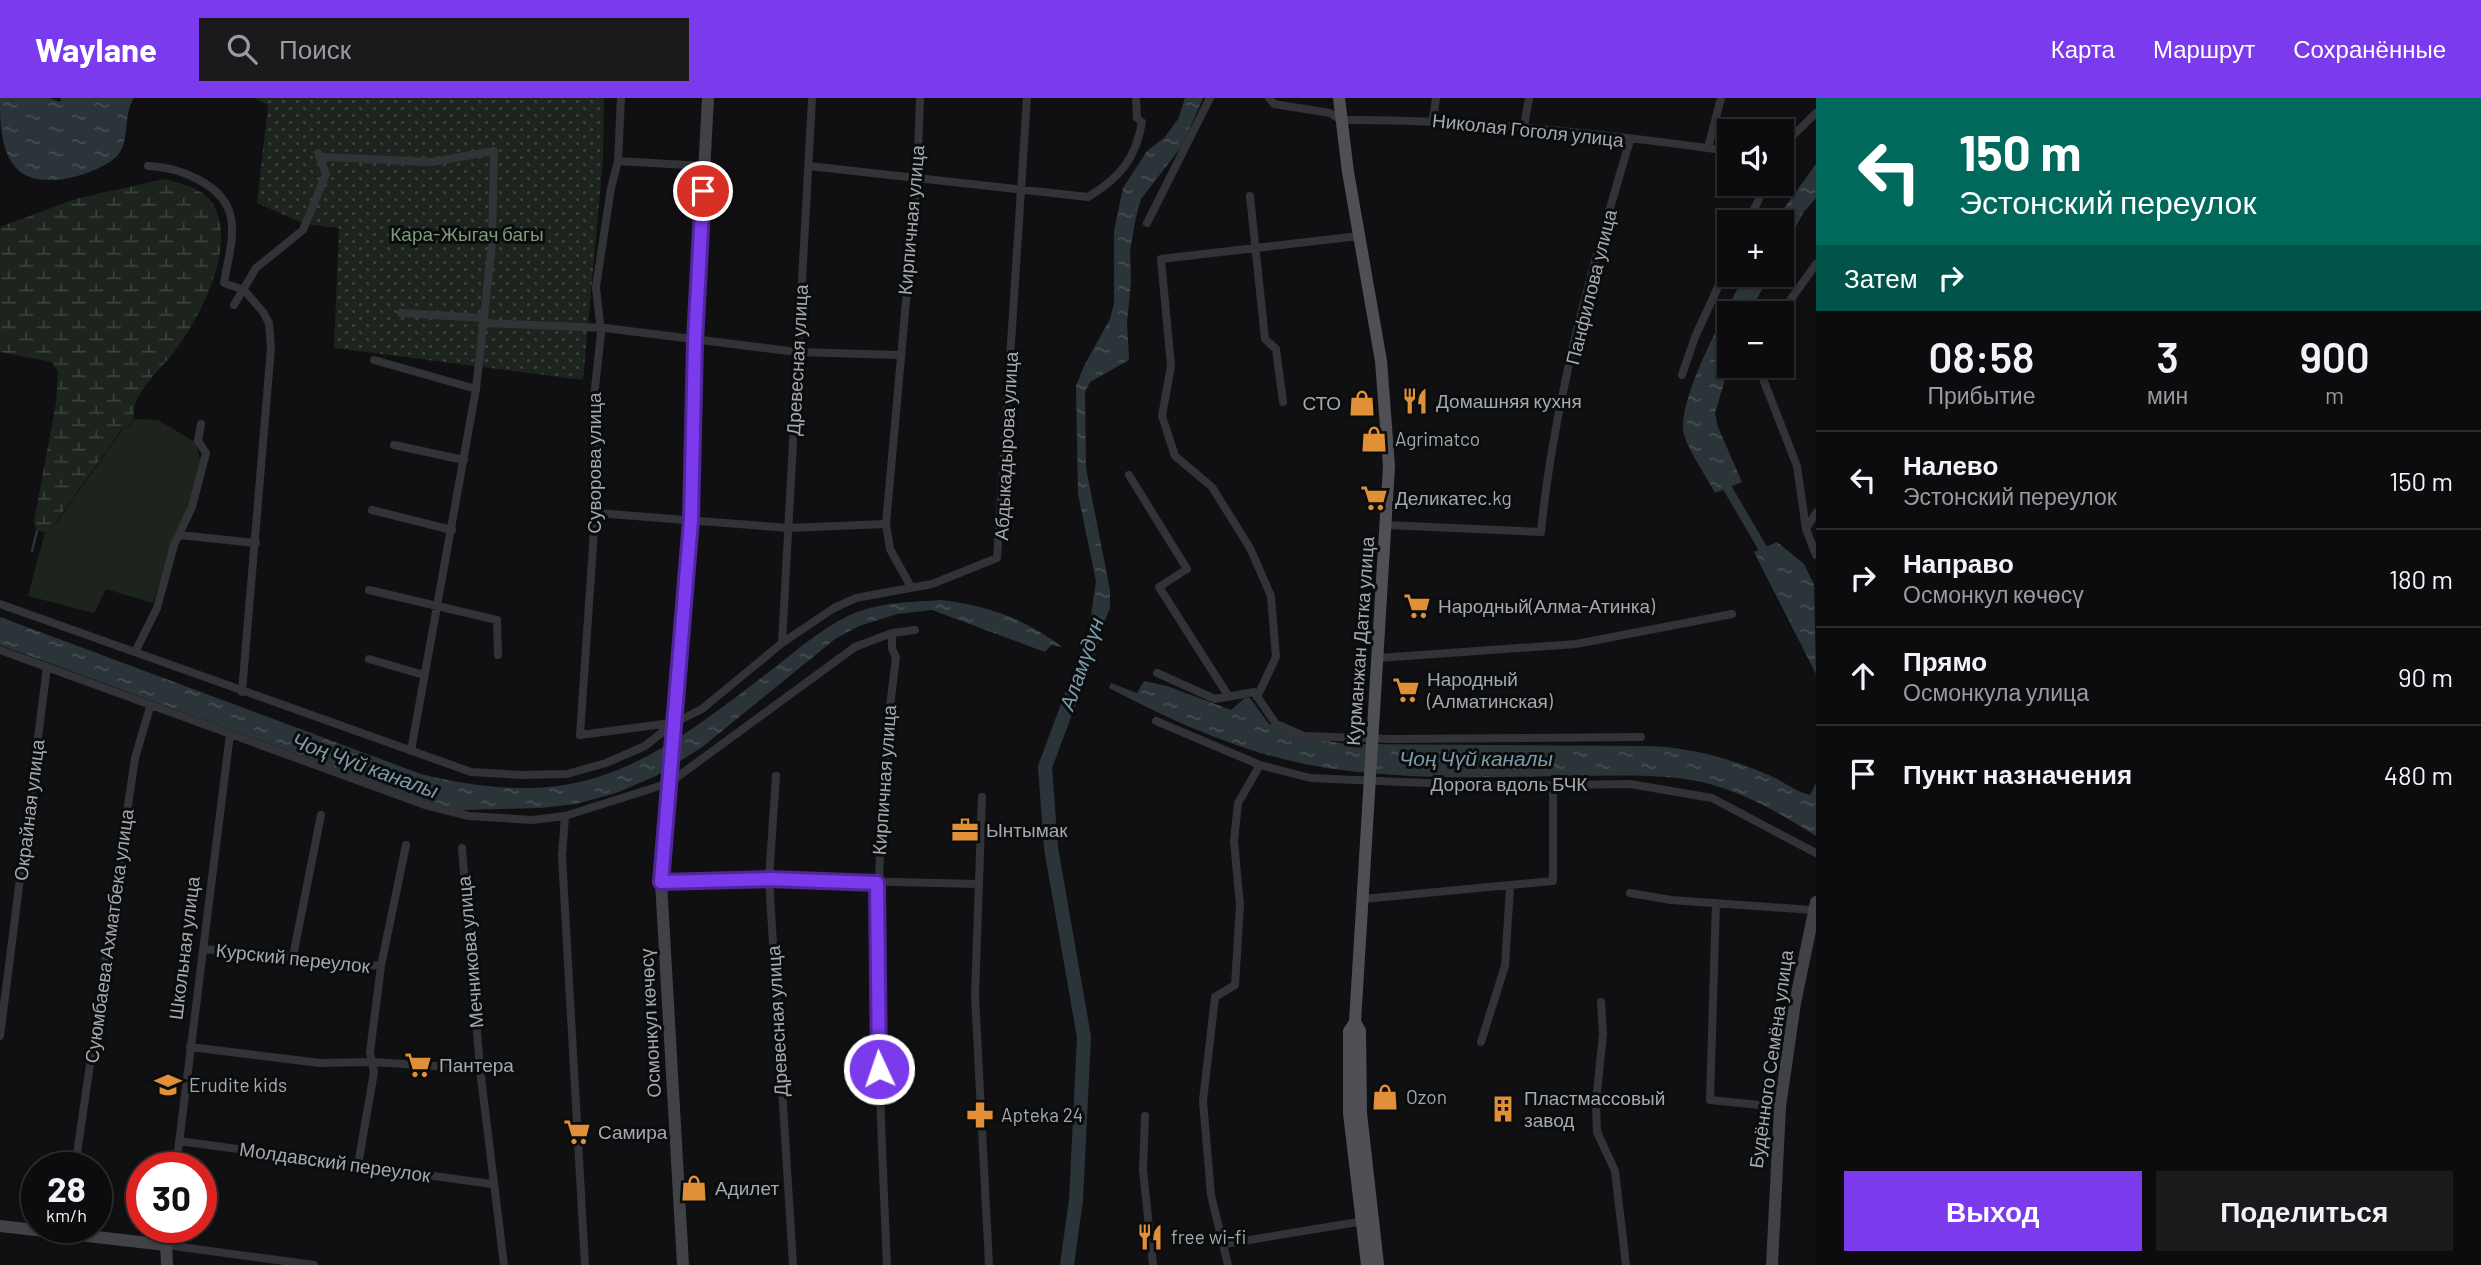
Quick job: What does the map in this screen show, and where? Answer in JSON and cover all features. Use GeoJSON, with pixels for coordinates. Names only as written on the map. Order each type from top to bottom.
{"type":"FeatureCollection","features":[{"type":"Feature","properties":{"kind":"main road","name":"Курманжан Датка улица"},"geometry":{"type":"LineString","coordinates":[[1339,98],[1387,415],[1390,466],[1355,1022],[1360,1031],[1367,1265]]}},
{"type":"Feature","properties":{"kind":"main road","name":"Курманжан Датка улица"},"geometry":{"type":"LineString","coordinates":[[1367,1221],[1378,1265]]}},
{"type":"Feature","properties":{"kind":"street","name":"Суворова улица"},"geometry":{"type":"LineString","coordinates":[[621,98],[618,161],[611,188],[596,287],[600,328],[594,397],[596,513],[580,735],[674,727]]}},
{"type":"Feature","properties":{"kind":"street","name":"Осмонкул көчөсү"},"geometry":{"type":"LineString","coordinates":[[683,1265],[661,882],[691,520],[695,341],[708,98]]}},
{"type":"Feature","properties":{"kind":"street","name":"Древесная улица"},"geometry":{"type":"LineString","coordinates":[[782,643],[812,98]]}},
{"type":"Feature","properties":{"kind":"street","name":"Кирпичная улица"},"geometry":{"type":"LineString","coordinates":[[911,587],[890,550],[886,524],[899,355],[917,179],[920,98]]}},
{"type":"Feature","properties":{"kind":"street","name":"Абдыкадырова улица"},"geometry":{"type":"LineString","coordinates":[[674,727],[702,709],[782,643],[834,608],[856,598],[945,580],[998,558],[1027,98]]}},
{"type":"Feature","properties":{"kind":"street"},"geometry":{"type":"LineString","coordinates":[[809,166],[1088,197],[1109,184],[1138,148],[1142,122],[1138,118],[1136,98]]}},
{"type":"Feature","properties":{"kind":"street"},"geometry":{"type":"LineString","coordinates":[[1147,223],[1210,98]]}},
{"type":"Feature","properties":{"kind":"street","name":"Николая Гоголя улица"},"geometry":{"type":"LineString","coordinates":[[1269,98],[1274,104],[1330,113],[1341,120],[1433,119],[1524,126],[1717,149]]}},
{"type":"Feature","properties":{"kind":"street"},"geometry":{"type":"LineString","coordinates":[[1433,119],[1436,98]]}},
{"type":"Feature","properties":{"kind":"street"},"geometry":{"type":"LineString","coordinates":[[1524,126],[1529,98]]}},
{"type":"Feature","properties":{"kind":"street"},"geometry":{"type":"LineString","coordinates":[[1708,148],[1716,126],[1721,98]]}},
{"type":"Feature","properties":{"kind":"street"},"geometry":{"type":"LineString","coordinates":[[1794,134],[1816,113]]}},
{"type":"Feature","properties":{"kind":"street","name":"Панфилова улица"},"geometry":{"type":"LineString","coordinates":[[1387,525],[1541,532],[1547,474],[1593,264],[1630,140]]}},
{"type":"Feature","properties":{"kind":"street"},"geometry":{"type":"LineString","coordinates":[[234,305],[256,268],[303,229],[326,174],[320,155],[432,162],[494,151],[492,244],[476,389],[411,751]]}},
{"type":"Feature","properties":{"kind":"street"},"geometry":{"type":"LineString","coordinates":[[618,161],[704,166]]}},
{"type":"Feature","properties":{"kind":"street"},"geometry":{"type":"LineString","coordinates":[[148,166],[180,170],[207,186],[227,205],[231,234],[224,283],[244,290],[269,323],[271,348],[242,692]]}},
{"type":"Feature","properties":{"kind":"street"},"geometry":{"type":"LineString","coordinates":[[1250,196],[1265,339],[1276,349],[1283,402]]}},
{"type":"Feature","properties":{"kind":"street"},"geometry":{"type":"LineString","coordinates":[[1257,697],[1276,657],[1271,596],[1250,548],[1212,487],[1175,456],[1163,416],[1171,366],[1161,259],[1359,236]]}},
{"type":"Feature","properties":{"kind":"street"},"geometry":{"type":"LineString","coordinates":[[1790,301],[1816,264]]}},
{"type":"Feature","properties":{"kind":"street"},"geometry":{"type":"LineString","coordinates":[[1682,375],[1719,287]]}},
{"type":"Feature","properties":{"kind":"street"},"geometry":{"type":"LineString","coordinates":[[401,313],[600,328],[797,352],[899,355]]}},
{"type":"Feature","properties":{"kind":"street"},"geometry":{"type":"LineString","coordinates":[[374,360],[476,389]]}},
{"type":"Feature","properties":{"kind":"street"},"geometry":{"type":"LineString","coordinates":[[1763,378],[1797,466],[1806,529],[1816,555]]}},
{"type":"Feature","properties":{"kind":"street"},"geometry":{"type":"LineString","coordinates":[[135,652],[157,608],[179,535],[192,507],[206,453],[198,441],[201,424]]}},
{"type":"Feature","properties":{"kind":"street"},"geometry":{"type":"LineString","coordinates":[[394,445],[464,460]]}},
{"type":"Feature","properties":{"kind":"street"},"geometry":{"type":"LineString","coordinates":[[1129,475],[1186,569],[1158,587],[1229,697]]}},
{"type":"Feature","properties":{"kind":"street"},"geometry":{"type":"LineString","coordinates":[[372,510],[452,530]]}},
{"type":"Feature","properties":{"kind":"street"},"geometry":{"type":"LineString","coordinates":[[596,513],[789,528],[886,524]]}},
{"type":"Feature","properties":{"kind":"street"},"geometry":{"type":"LineString","coordinates":[[1806,529],[1816,513]]}},
{"type":"Feature","properties":{"kind":"street"},"geometry":{"type":"LineString","coordinates":[[179,535],[256,543]]}},
{"type":"Feature","properties":{"kind":"street"},"geometry":{"type":"LineString","coordinates":[[369,590],[438,604],[497,620],[498,654]]}},
{"type":"Feature","properties":{"kind":"street"},"geometry":{"type":"LineString","coordinates":[[0,604],[471,772],[567,774],[606,763],[645,746],[674,727]]}},
{"type":"Feature","properties":{"kind":"street"},"geometry":{"type":"LineString","coordinates":[[1379,658],[1576,644],[1732,614]]}},
{"type":"Feature","properties":{"kind":"street"},"geometry":{"type":"LineString","coordinates":[[0,650],[150,707],[425,805],[469,816],[531,820],[565,816],[669,781],[855,647],[892,633],[915,630]]}},
{"type":"Feature","properties":{"kind":"street","name":"Кирпичная улица"},"geometry":{"type":"LineString","coordinates":[[887,1265],[876,1013],[877,883],[886,731],[896,657],[892,649],[892,633]]}},
{"type":"Feature","properties":{"kind":"street"},"geometry":{"type":"LineString","coordinates":[[369,659],[424,675]]}},
{"type":"Feature","properties":{"kind":"street","name":"Окрайная улица"},"geometry":{"type":"LineString","coordinates":[[0,1036],[47,667]]}},
{"type":"Feature","properties":{"kind":"street"},"geometry":{"type":"LineString","coordinates":[[1157,673],[1215,699],[1254,692],[1276,724],[1304,736],[1353,740],[1640,737]]}},
{"type":"Feature","properties":{"kind":"street","name":"Суюмбаева Ахматбека улица"},"geometry":{"type":"LineString","coordinates":[[77,1152],[135,758],[150,707]]}},
{"type":"Feature","properties":{"kind":"street","name":"Дорога вдоль БЧК"},"geometry":{"type":"LineString","coordinates":[[1156,721],[1260,765],[1310,778],[1553,785],[1630,784],[1712,798],[1816,853]]}},
{"type":"Feature","properties":{"kind":"street","name":"Школьная улица"},"geometry":{"type":"LineString","coordinates":[[178,1152],[230,734]]}},
{"type":"Feature","properties":{"kind":"street"},"geometry":{"type":"LineString","coordinates":[[1228,1265],[1212,1195],[1203,1101],[1214,997],[1235,985],[1240,905],[1234,841],[1238,803],[1260,765]]}},
{"type":"Feature","properties":{"kind":"street","name":"Древесная улица"},"geometry":{"type":"LineString","coordinates":[[776,776],[769,879],[793,1265]]}},
{"type":"Feature","properties":{"kind":"street"},"geometry":{"type":"LineString","coordinates":[[1363,899],[1553,881],[1553,785]]}},
{"type":"Feature","properties":{"kind":"street"},"geometry":{"type":"LineString","coordinates":[[982,797],[975,995],[989,1265]]}},
{"type":"Feature","properties":{"kind":"street"},"geometry":{"type":"LineString","coordinates":[[293,956],[321,815]]}},
{"type":"Feature","properties":{"kind":"street"},"geometry":{"type":"LineString","coordinates":[[565,816],[562,856],[585,1265]]}},
{"type":"Feature","properties":{"kind":"street","name":"Курский переулок"},"geometry":{"type":"LineString","coordinates":[[358,1165],[374,1072],[370,1052],[381,966],[406,845]]}},
{"type":"Feature","properties":{"kind":"street","name":"Мечникова улица"},"geometry":{"type":"LineString","coordinates":[[462,848],[480,1069],[504,1265]]}},
{"type":"Feature","properties":{"kind":"street"},"geometry":{"type":"LineString","coordinates":[[661,882],[769,879],[978,884]]}},
{"type":"Feature","properties":{"kind":"street"},"geometry":{"type":"LineString","coordinates":[[1481,1042],[1505,966],[1510,887]]}},
{"type":"Feature","properties":{"kind":"street"},"geometry":{"type":"LineString","coordinates":[[1630,893],[1716,904],[1814,906]]}},
{"type":"Feature","properties":{"kind":"street"},"geometry":{"type":"LineString","coordinates":[[1716,904],[1710,1100],[1780,1107]]}},
{"type":"Feature","properties":{"kind":"street","name":"Будённого Семёна улица"},"geometry":{"type":"LineString","coordinates":[[1772,1265],[1780,1107],[1814,906]]}},
{"type":"Feature","properties":{"kind":"street","name":"Курский переулок"},"geometry":{"type":"LineString","coordinates":[[204,949],[381,966]]}},
{"type":"Feature","properties":{"kind":"street"},"geometry":{"type":"LineString","coordinates":[[1601,1002],[1603,1034],[1596,1102],[1597,1132],[1615,1171],[1626,1265]]}},
{"type":"Feature","properties":{"kind":"street"},"geometry":{"type":"LineString","coordinates":[[190,1047],[320,1063],[373,1062],[480,1069]]}},
{"type":"Feature","properties":{"kind":"street"},"geometry":{"type":"LineString","coordinates":[[1145,1115],[1143,1170],[1153,1265]]}},
{"type":"Feature","properties":{"kind":"street","name":"Молдавский переулок"},"geometry":{"type":"LineString","coordinates":[[179,1141],[492,1184]]}},
{"type":"Feature","properties":{"kind":"street"},"geometry":{"type":"LineString","coordinates":[[1225,1244],[1367,1221]]}},
{"type":"Feature","properties":{"kind":"street"},"geometry":{"type":"LineString","coordinates":[[0,1226],[21,1228]]}},
{"type":"Feature","properties":{"kind":"street"},"geometry":{"type":"LineString","coordinates":[[112,1238],[314,1265]]}},
{"type":"Feature","properties":{"kind":"street"},"geometry":{"type":"LineString","coordinates":[[166,1245],[167,1265]]}},
{"type":"Feature","properties":{"kind":"green space","name":"Кара-Жыгач багы"},"geometry":{"type":"Polygon","coordinates":[[[254,98],[604,98],[603,159],[583,380],[334,348],[339,228],[305,224],[257,203],[268,105],[254,98]]]}},
{"type":"Feature","properties":{"kind":"green space"},"geometry":{"type":"Polygon","coordinates":[[[165,179],[200,191],[209,199],[218,215],[220,254],[207,296],[187,333],[137,399],[130,425],[122,429],[55,523],[45,532],[37,531],[34,522],[56,403],[58,371],[51,362],[0,352],[0,227],[75,199],[165,179]]]}},
{"type":"Feature","properties":{"kind":"green space"},"geometry":{"type":"Polygon","coordinates":[[[135,419],[158,420],[195,442],[201,462],[191,502],[171,545],[153,603],[106,589],[94,613],[28,596],[45,532],[56,523],[123,429],[129,427],[135,419]]]}},
{"type":"Feature","properties":{"kind":"water"},"geometry":{"type":"Polygon","coordinates":[[[0,98],[49,98],[60,102],[61,98],[134,98],[128,113],[123,146],[115,158],[81,175],[53,180],[28,176],[12,163],[2,136],[0,98]]]}},
{"type":"Feature","properties":{"kind":"water"},"geometry":{"type":"Polygon","coordinates":[[[1185,98],[1203,98],[1182,146],[1141,199],[1136,217],[1130,251],[1131,282],[1127,322],[1129,360],[1090,382],[1085,392],[1086,468],[1110,590],[1110,608],[1090,658],[1082,653],[1088,637],[1096,581],[1078,494],[1076,386],[1110,319],[1114,303],[1114,230],[1123,188],[1147,151],[1165,137],[1178,119],[1185,98]]]}},
{"type":"Feature","properties":{"kind":"water"},"geometry":{"type":"Polygon","coordinates":[[[1816,164],[1816,198],[1803,213],[1794,231],[1794,210],[1783,210],[1816,164]]]}},
{"type":"Feature","properties":{"kind":"water"},"geometry":{"type":"Polygon","coordinates":[[[1738,287],[1763,287],[1756,301],[1731,301],[1738,287]]]}},
{"type":"Feature","properties":{"kind":"water"},"geometry":{"type":"Polygon","coordinates":[[[1717,330],[1717,378],[1725,378],[1715,413],[1718,427],[1742,482],[1715,493],[1683,430],[1685,413],[1697,373],[1717,330]]]}},
{"type":"Feature","properties":{"kind":"water"},"geometry":{"type":"Polygon","coordinates":[[[1777,542],[1804,564],[1814,585],[1816,674],[1754,552],[1777,542]]]}},
{"type":"Feature","properties":{"kind":"water","name":"Чоң Чүй каналы"},"geometry":{"type":"Polygon","coordinates":[[[941,600],[1005,615],[1020,621],[1062,647],[1051,645],[1045,652],[932,610],[897,614],[859,626],[835,639],[701,748],[656,776],[616,793],[576,804],[540,808],[460,810],[419,799],[0,645],[0,617],[421,774],[475,785],[522,788],[565,785],[604,775],[641,759],[679,738],[819,633],[857,612],[888,604],[941,600]]]}},
{"type":"Feature","properties":{"kind":"water","name":"Чоң Чүй каналы"},"geometry":{"type":"Polygon","coordinates":[[[1144,681],[1167,686],[1231,710],[1245,698],[1250,698],[1269,724],[1315,739],[1346,744],[1645,746],[1710,755],[1771,776],[1810,795],[1816,783],[1816,836],[1747,797],[1686,779],[1636,776],[1427,777],[1311,765],[1222,740],[1109,688],[1111,683],[1137,693],[1144,681]]]}},
{"type":"Feature","properties":{"kind":"waterway"},"geometry":{"type":"LineString","coordinates":[[1721,477],[1769,559]]}},
{"type":"Feature","properties":{"kind":"waterway"},"geometry":{"type":"LineString","coordinates":[[32,551],[37,531]]}},
{"type":"Feature","properties":{"kind":"waterway","name":"Аламүдүн"},"geometry":{"type":"LineString","coordinates":[[1067,1265],[1076,1200],[1084,1037],[1051,848],[1045,767],[1093,638]]}},
{"type":"Feature","properties":{"kind":"place","name":"Домашняя кухня"},"geometry":{"type":"Point","coordinates":[1415,401]}},
{"type":"Feature","properties":{"kind":"place","name":"СТО"},"geometry":{"type":"Point","coordinates":[1362,403]}},
{"type":"Feature","properties":{"kind":"place","name":"Agrimatco"},"geometry":{"type":"Point","coordinates":[1374,439]}},
{"type":"Feature","properties":{"kind":"place","name":"Деликатес.kg"},"geometry":{"type":"Point","coordinates":[1374,498]}},
{"type":"Feature","properties":{"kind":"place","name":"Народный(Алма-Атинка)"},"geometry":{"type":"Point","coordinates":[1417,606]}},
{"type":"Feature","properties":{"kind":"place","name":"Народный (Алматинская)"},"geometry":{"type":"Point","coordinates":[1406,690]}},
{"type":"Feature","properties":{"kind":"place","name":"Ынтымак"},"geometry":{"type":"Point","coordinates":[965,830]}},
{"type":"Feature","properties":{"kind":"place","name":"Пантера"},"geometry":{"type":"Point","coordinates":[418,1065]}},
{"type":"Feature","properties":{"kind":"place","name":"Erudite kids"},"geometry":{"type":"Point","coordinates":[168,1085]}},
{"type":"Feature","properties":{"kind":"place","name":"Ozon"},"geometry":{"type":"Point","coordinates":[1385,1097]}},
{"type":"Feature","properties":{"kind":"place","name":"Пластмассовый завод"},"geometry":{"type":"Point","coordinates":[1503,1109]}},
{"type":"Feature","properties":{"kind":"place","name":"Apteka 24"},"geometry":{"type":"Point","coordinates":[980,1115]}},
{"type":"Feature","properties":{"kind":"place","name":"Самира"},"geometry":{"type":"Point","coordinates":[577,1132]}},
{"type":"Feature","properties":{"kind":"place","name":"Адилет"},"geometry":{"type":"Point","coordinates":[694,1188]}},
{"type":"Feature","properties":{"kind":"place","name":"free wi-fi"},"geometry":{"type":"Point","coordinates":[1150,1237]}},
{"type":"Feature","properties":{"kind":"route"},"geometry":{"type":"LineString","coordinates":[[703,191],[695,341],[691,520],[661,882],[769,879],[877,883],[876,1013],[879,1069]]}}]}
